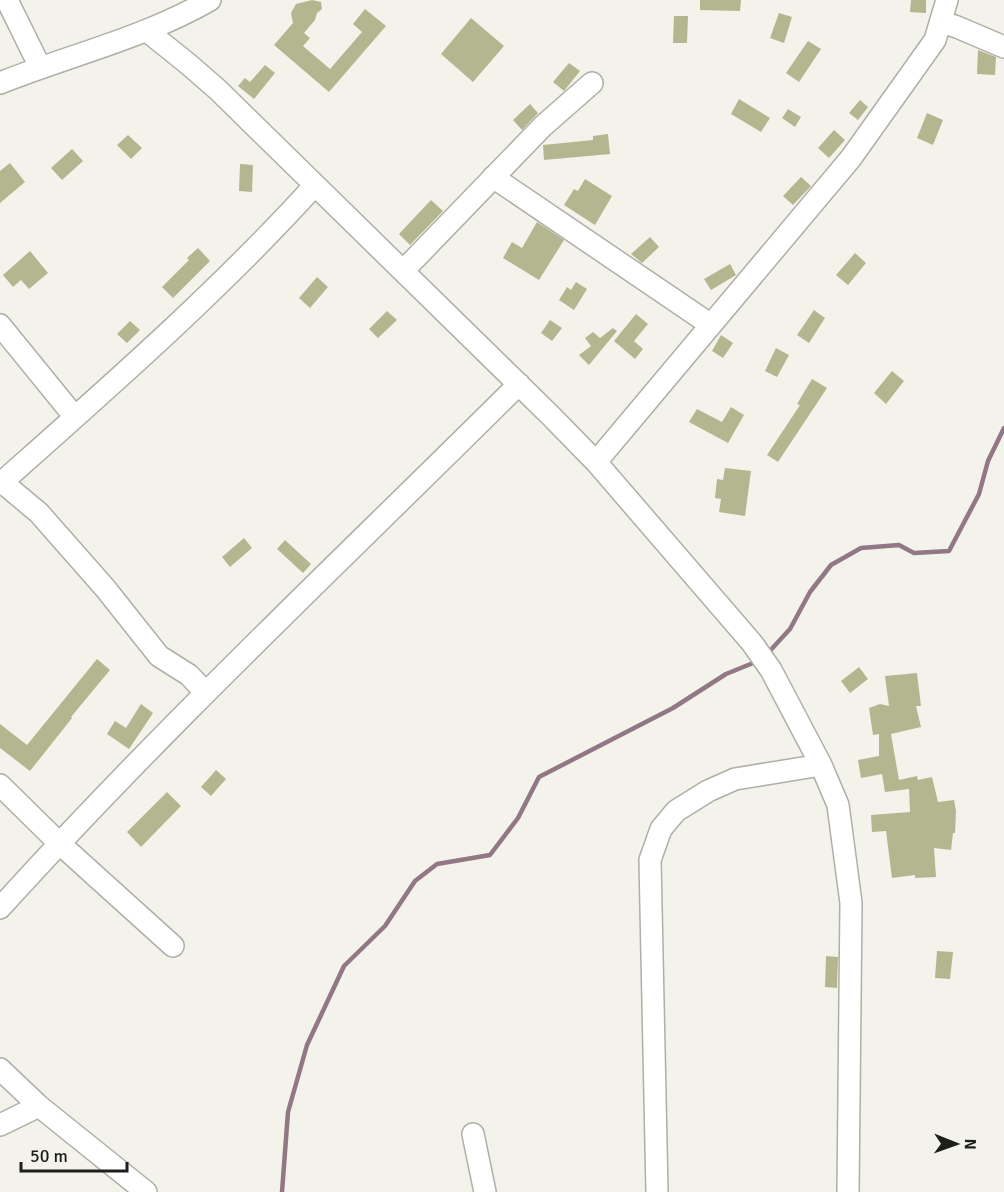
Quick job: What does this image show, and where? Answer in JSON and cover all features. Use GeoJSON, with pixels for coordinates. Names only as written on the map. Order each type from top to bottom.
{"type":"FeatureCollection","features":[{"type":"Feature","properties":{"kind":"street"},"geometry":{"type":"LineString","coordinates":[[8,0],[40,67]]}},
{"type":"Feature","properties":{"kind":"street"},"geometry":{"type":"LineString","coordinates":[[0,83],[147,31],[210,0]]}},
{"type":"Feature","properties":{"kind":"street"},"geometry":{"type":"LineString","coordinates":[[596,462],[851,158],[928,53],[942,22],[948,0]]}},
{"type":"Feature","properties":{"kind":"street"},"geometry":{"type":"LineString","coordinates":[[942,22],[1004,47]]}},
{"type":"Feature","properties":{"kind":"street"},"geometry":{"type":"LineString","coordinates":[[147,31],[217,89],[596,462],[752,643],[771,670],[821,765],[838,805],[851,903],[848,1192]]}},
{"type":"Feature","properties":{"kind":"street"},"geometry":{"type":"LineString","coordinates":[[403,272],[543,126],[592,83]]}},
{"type":"Feature","properties":{"kind":"street"},"geometry":{"type":"LineString","coordinates":[[494,177],[711,325]]}},
{"type":"Feature","properties":{"kind":"street"},"geometry":{"type":"LineString","coordinates":[[205,692],[189,675],[159,656],[105,588],[39,513],[1,483],[221,282],[315,185]]}},
{"type":"Feature","properties":{"kind":"street"},"geometry":{"type":"LineString","coordinates":[[0,325],[74,416]]}},
{"type":"Feature","properties":{"kind":"street"},"geometry":{"type":"LineString","coordinates":[[0,908],[59,843],[205,692],[519,384]]}},
{"type":"Feature","properties":{"kind":"street"},"geometry":{"type":"LineString","coordinates":[[657,1192],[650,860],[661,829],[676,811],[708,791],[735,779],[821,765]]}},
{"type":"Feature","properties":{"kind":"street"},"geometry":{"type":"LineString","coordinates":[[0,785],[59,843],[173,945]]}},
{"type":"Feature","properties":{"kind":"street"},"geometry":{"type":"LineString","coordinates":[[0,1069],[39,1106],[146,1192]]}},
{"type":"Feature","properties":{"kind":"street"},"geometry":{"type":"LineString","coordinates":[[0,1125],[39,1106]]}},
{"type":"Feature","properties":{"kind":"street"},"geometry":{"type":"LineString","coordinates":[[473,1134],[485,1192]]}},
{"type":"Feature","properties":{"kind":"building"},"geometry":{"type":"Polygon","coordinates":[[[312,0],[321,2],[322,9],[304,33],[310,38],[303,46],[330,69],[362,32],[353,24],[365,9],[386,26],[329,92],[274,45],[293,23],[291,13],[296,4],[312,0]]]}},
{"type":"Feature","properties":{"kind":"building"},"geometry":{"type":"Polygon","coordinates":[[[700,0],[741,0],[740,11],[700,10],[700,0]]]}},
{"type":"Feature","properties":{"kind":"building"},"geometry":{"type":"Polygon","coordinates":[[[911,0],[926,0],[926,13],[910,12],[911,0]]]}},
{"type":"Feature","properties":{"kind":"building"},"geometry":{"type":"Polygon","coordinates":[[[779,13],[792,17],[784,43],[770,38],[779,13]]]}},
{"type":"Feature","properties":{"kind":"building"},"geometry":{"type":"Polygon","coordinates":[[[674,16],[688,16],[687,43],[673,43],[674,16]]]}},
{"type":"Feature","properties":{"kind":"building"},"geometry":{"type":"Polygon","coordinates":[[[471,18],[504,46],[473,82],[441,54],[471,18]]]}},
{"type":"Feature","properties":{"kind":"building"},"geometry":{"type":"Polygon","coordinates":[[[808,41],[821,49],[799,82],[786,73],[808,41]]]}},
{"type":"Feature","properties":{"kind":"building"},"geometry":{"type":"Polygon","coordinates":[[[978,50],[996,57],[995,75],[977,74],[978,50]]]}},
{"type":"Feature","properties":{"kind":"building"},"geometry":{"type":"Polygon","coordinates":[[[569,63],[580,71],[564,91],[553,82],[569,63]]]}},
{"type":"Feature","properties":{"kind":"building"},"geometry":{"type":"Polygon","coordinates":[[[265,65],[275,73],[254,99],[238,86],[245,78],[250,82],[265,65]]]}},
{"type":"Feature","properties":{"kind":"building"},"geometry":{"type":"Polygon","coordinates":[[[739,99],[770,118],[761,132],[731,114],[739,99]]]}},
{"type":"Feature","properties":{"kind":"building"},"geometry":{"type":"Polygon","coordinates":[[[860,100],[868,107],[858,120],[849,113],[860,100]]]}},
{"type":"Feature","properties":{"kind":"building"},"geometry":{"type":"Polygon","coordinates":[[[530,104],[538,113],[522,130],[513,120],[530,104]]]}},
{"type":"Feature","properties":{"kind":"building"},"geometry":{"type":"Polygon","coordinates":[[[788,109],[801,117],[795,127],[782,118],[788,109]]]}},
{"type":"Feature","properties":{"kind":"building"},"geometry":{"type":"Polygon","coordinates":[[[927,113],[943,120],[933,145],[917,138],[927,113]]]}},
{"type":"Feature","properties":{"kind":"building"},"geometry":{"type":"Polygon","coordinates":[[[834,130],[845,140],[829,158],[818,148],[834,130]]]}},
{"type":"Feature","properties":{"kind":"building"},"geometry":{"type":"Polygon","coordinates":[[[608,134],[610,154],[544,160],[543,145],[593,140],[593,136],[608,134]]]}},
{"type":"Feature","properties":{"kind":"building"},"geometry":{"type":"Polygon","coordinates":[[[128,135],[142,148],[131,159],[117,145],[128,135]]]}},
{"type":"Feature","properties":{"kind":"building"},"geometry":{"type":"Polygon","coordinates":[[[72,149],[83,161],[62,180],[51,168],[72,149]]]}},
{"type":"Feature","properties":{"kind":"building"},"geometry":{"type":"Polygon","coordinates":[[[10,163],[25,182],[0,203],[0,171],[10,163]]]}},
{"type":"Feature","properties":{"kind":"building"},"geometry":{"type":"Polygon","coordinates":[[[240,164],[253,165],[252,192],[239,191],[240,164]]]}},
{"type":"Feature","properties":{"kind":"building"},"geometry":{"type":"Polygon","coordinates":[[[801,177],[811,186],[793,205],[783,196],[801,177]]]}},
{"type":"Feature","properties":{"kind":"building"},"geometry":{"type":"Polygon","coordinates":[[[585,179],[612,196],[595,225],[564,205],[574,189],[578,191],[585,179]]]}},
{"type":"Feature","properties":{"kind":"building"},"geometry":{"type":"Polygon","coordinates":[[[431,200],[443,211],[410,245],[399,234],[431,200]]]}},
{"type":"Feature","properties":{"kind":"building"},"geometry":{"type":"Polygon","coordinates":[[[537,222],[564,240],[539,280],[503,258],[512,242],[522,248],[537,222]]]}},
{"type":"Feature","properties":{"kind":"building"},"geometry":{"type":"Polygon","coordinates":[[[650,237],[659,247],[642,263],[631,254],[650,237]]]}},
{"type":"Feature","properties":{"kind":"building"},"geometry":{"type":"Polygon","coordinates":[[[198,248],[210,261],[173,298],[162,287],[198,248]]]}},
{"type":"Feature","properties":{"kind":"building"},"geometry":{"type":"Polygon","coordinates":[[[30,251],[48,273],[29,289],[21,280],[13,287],[3,275],[30,251]]]}},
{"type":"Feature","properties":{"kind":"building"},"geometry":{"type":"Polygon","coordinates":[[[855,253],[866,263],[848,285],[836,275],[855,253]]]}},
{"type":"Feature","properties":{"kind":"building"},"geometry":{"type":"Polygon","coordinates":[[[730,264],[736,275],[711,290],[704,279],[730,264]]]}},
{"type":"Feature","properties":{"kind":"building"},"geometry":{"type":"Polygon","coordinates":[[[317,277],[328,287],[310,308],[299,298],[317,277]]]}},
{"type":"Feature","properties":{"kind":"building"},"geometry":{"type":"Polygon","coordinates":[[[576,282],[587,289],[574,310],[559,300],[567,287],[571,290],[576,282]]]}},
{"type":"Feature","properties":{"kind":"building"},"geometry":{"type":"Polygon","coordinates":[[[814,310],[825,318],[809,343],[797,335],[814,310]]]}},
{"type":"Feature","properties":{"kind":"building"},"geometry":{"type":"Polygon","coordinates":[[[387,311],[397,320],[378,338],[369,329],[387,311]]]}},
{"type":"Feature","properties":{"kind":"building"},"geometry":{"type":"Polygon","coordinates":[[[636,314],[648,324],[634,341],[643,349],[635,359],[614,341],[636,314]]]}},
{"type":"Feature","properties":{"kind":"building"},"geometry":{"type":"Polygon","coordinates":[[[550,320],[562,328],[552,341],[541,333],[550,320]]]}},
{"type":"Feature","properties":{"kind":"building"},"geometry":{"type":"Polygon","coordinates":[[[130,321],[140,330],[127,343],[117,334],[130,321]]]}},
{"type":"Feature","properties":{"kind":"building"},"geometry":{"type":"Polygon","coordinates":[[[613,328],[617,331],[589,365],[579,355],[591,346],[585,338],[593,332],[600,338],[613,328]]]}},
{"type":"Feature","properties":{"kind":"building"},"geometry":{"type":"Polygon","coordinates":[[[721,335],[733,343],[723,358],[712,351],[721,335]]]}},
{"type":"Feature","properties":{"kind":"building"},"geometry":{"type":"Polygon","coordinates":[[[776,348],[789,355],[777,377],[765,371],[776,348]]]}},
{"type":"Feature","properties":{"kind":"building"},"geometry":{"type":"Polygon","coordinates":[[[892,371],[904,381],[886,404],[874,393],[892,371]]]}},
{"type":"Feature","properties":{"kind":"building"},"geometry":{"type":"Polygon","coordinates":[[[812,379],[827,388],[778,462],[767,455],[800,405],[797,404],[812,379]]]}},
{"type":"Feature","properties":{"kind":"building"},"geometry":{"type":"Polygon","coordinates":[[[731,407],[744,415],[728,443],[689,422],[697,409],[722,422],[731,407]]]}},
{"type":"Feature","properties":{"kind":"building"},"geometry":{"type":"Polygon","coordinates":[[[725,468],[751,471],[745,516],[719,512],[721,499],[715,498],[717,479],[723,480],[725,468]]]}},
{"type":"Feature","properties":{"kind":"building"},"geometry":{"type":"Polygon","coordinates":[[[244,538],[252,548],[230,567],[222,557],[244,538]]]}},
{"type":"Feature","properties":{"kind":"building"},"geometry":{"type":"Polygon","coordinates":[[[285,540],[311,564],[303,573],[277,549],[285,540]]]}},
{"type":"Feature","properties":{"kind":"building"},"geometry":{"type":"Polygon","coordinates":[[[97,659],[110,670],[30,771],[0,748],[0,724],[27,745],[97,659]]]}},
{"type":"Feature","properties":{"kind":"building"},"geometry":{"type":"Polygon","coordinates":[[[859,667],[868,679],[850,693],[841,681],[859,667]]]}},
{"type":"Feature","properties":{"kind":"building"},"geometry":{"type":"Polygon","coordinates":[[[917,673],[921,706],[916,706],[921,727],[891,734],[899,780],[917,776],[918,780],[932,777],[938,802],[954,800],[955,833],[953,833],[951,850],[934,848],[936,877],[915,878],[915,875],[892,878],[886,831],[872,832],[871,815],[910,812],[909,789],[885,792],[882,774],[861,778],[858,760],[879,756],[879,734],[873,735],[869,708],[880,704],[889,706],[885,676],[917,673]]]}},
{"type":"Feature","properties":{"kind":"building"},"geometry":{"type":"Polygon","coordinates":[[[141,704],[153,713],[129,749],[107,734],[115,721],[126,728],[141,704]]]}},
{"type":"Feature","properties":{"kind":"building"},"geometry":{"type":"Polygon","coordinates":[[[216,770],[226,779],[211,796],[201,787],[216,770]]]}},
{"type":"Feature","properties":{"kind":"building"},"geometry":{"type":"Polygon","coordinates":[[[167,792],[181,806],[141,847],[127,832],[167,792]]]}},
{"type":"Feature","properties":{"kind":"building"},"geometry":{"type":"Polygon","coordinates":[[[937,951],[953,952],[950,979],[935,978],[937,951]]]}},
{"type":"Feature","properties":{"kind":"building"},"geometry":{"type":"Polygon","coordinates":[[[826,956],[838,957],[837,988],[825,987],[826,956]]]}},
{"type":"Feature","properties":{"kind":"waterway"},"geometry":{"type":"LineString","coordinates":[[767,654],[790,629],[810,592],[831,565],[861,548],[899,545],[914,553],[949,551],[979,494],[988,461],[1004,428]]}},
{"type":"Feature","properties":{"kind":"waterway"},"geometry":{"type":"LineString","coordinates":[[282,1192],[288,1112],[307,1045],[344,966],[385,926],[415,881],[437,864],[490,855],[518,818],[539,777],[673,708],[726,674],[758,661]]}}]}
